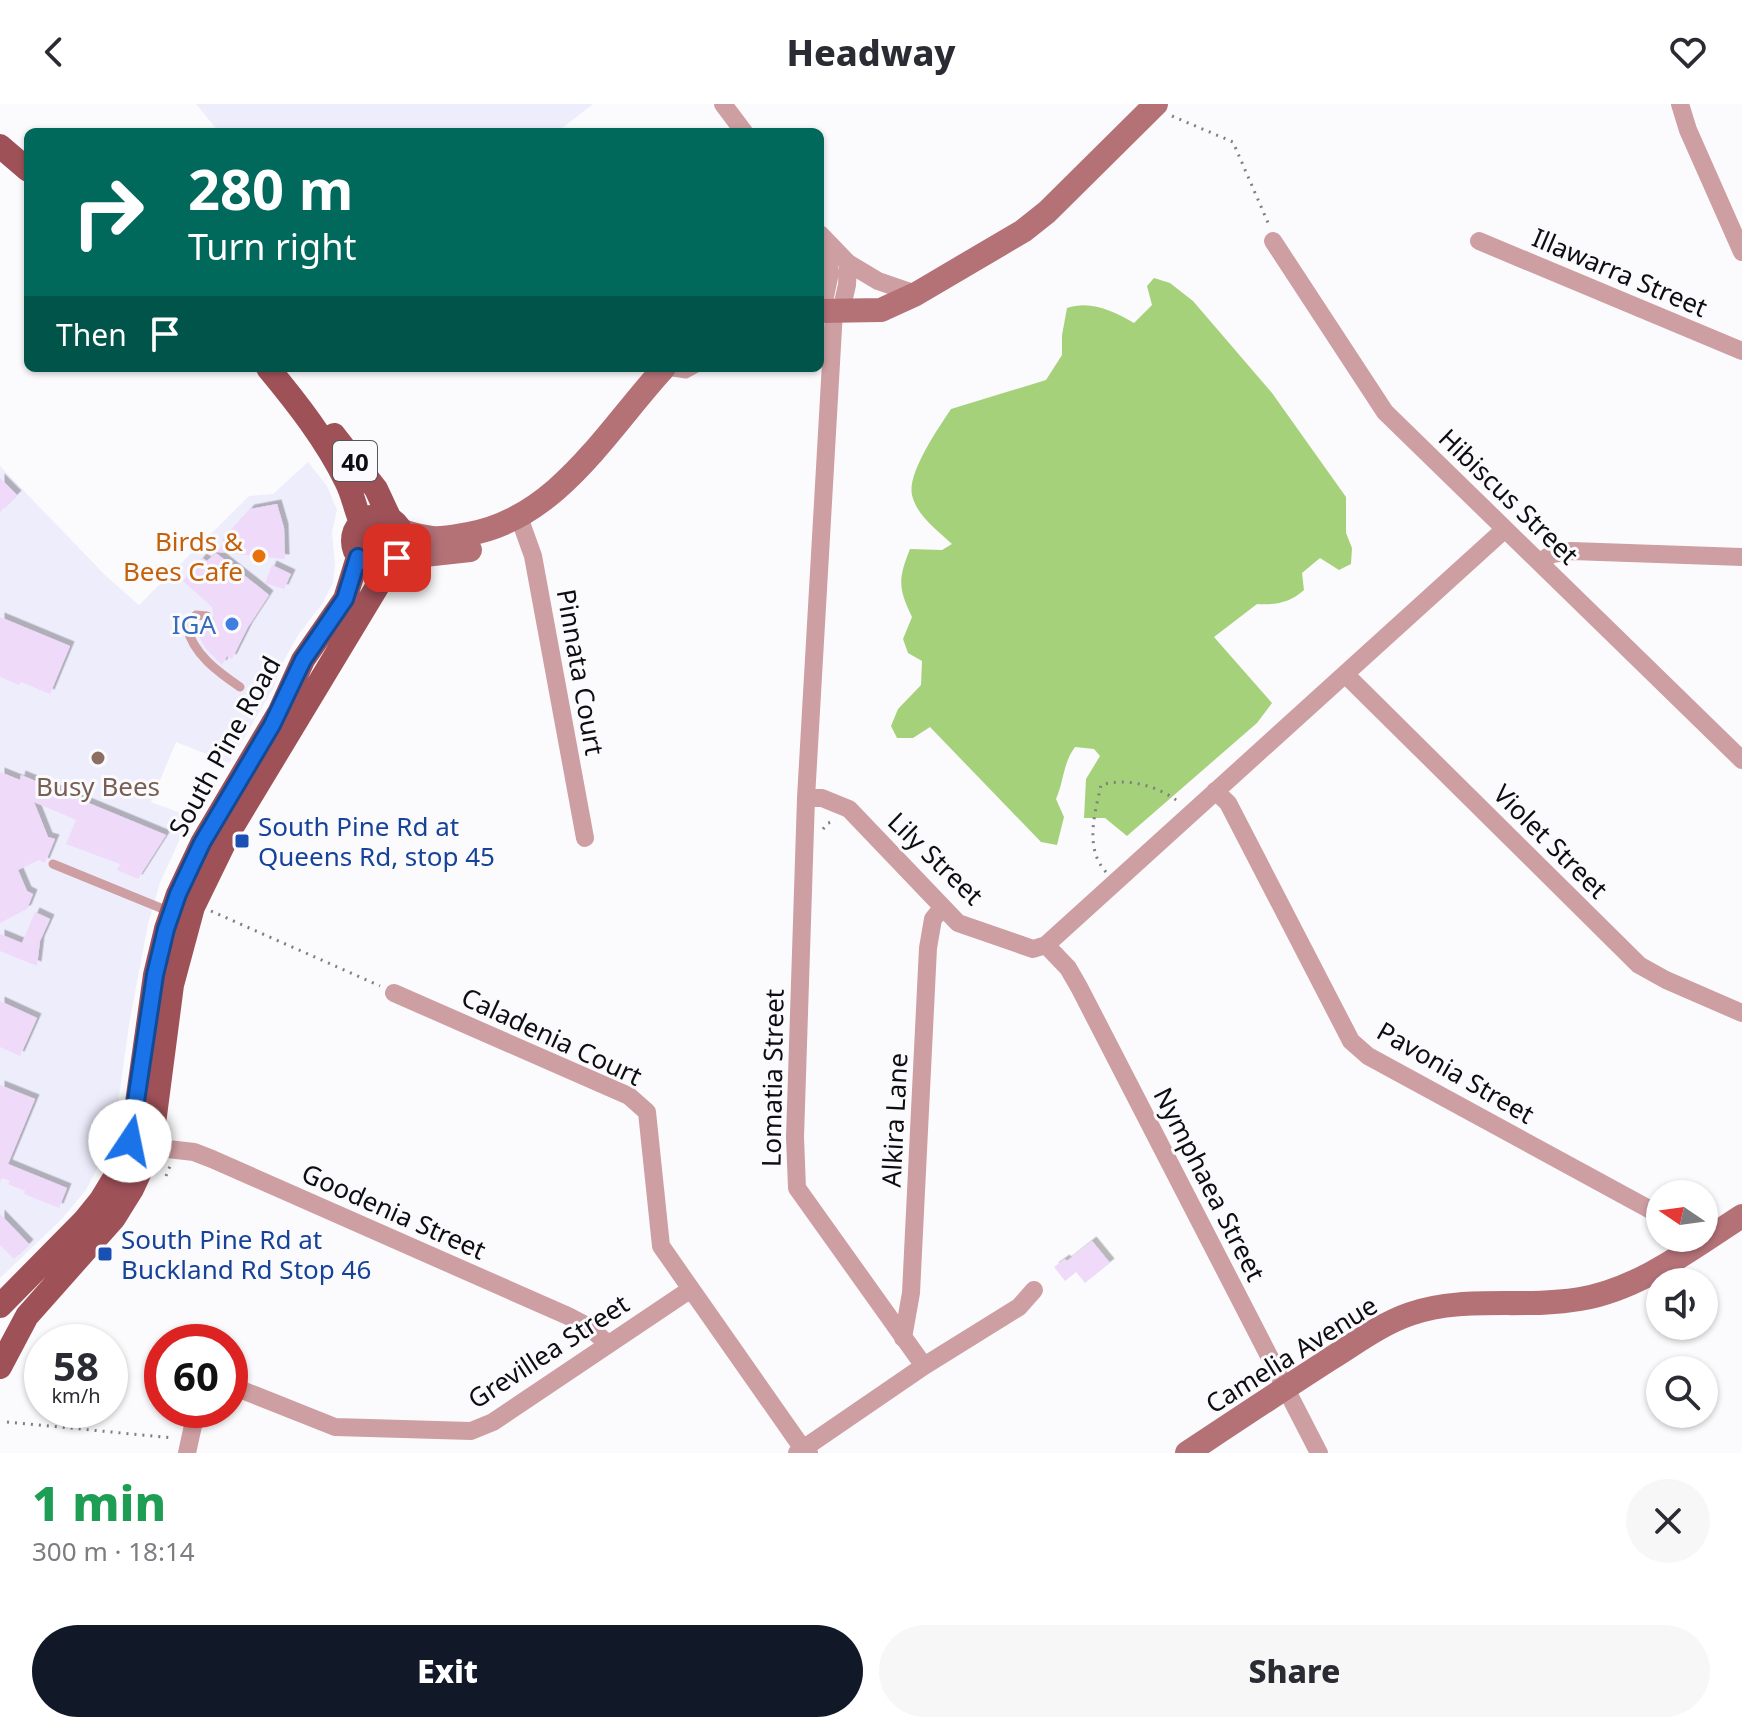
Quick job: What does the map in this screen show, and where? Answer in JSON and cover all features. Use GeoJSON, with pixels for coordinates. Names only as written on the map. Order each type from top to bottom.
{"type":"FeatureCollection","features":[{"type":"Feature","properties":{"kind":"main road"},"geometry":{"type":"LineString","coordinates":[[829,311],[881,310],[916,294],[1023,231],[1162,109]]}},
{"type":"Feature","properties":{"kind":"main road"},"geometry":{"type":"LineString","coordinates":[[2,155],[24,168]]}},
{"type":"Feature","properties":{"kind":"main road","name":"40"},"geometry":{"type":"LineString","coordinates":[[271,372],[306,415],[345,478],[361,522],[352,542],[358,557]]}},
{"type":"Feature","properties":{"kind":"main road"},"geometry":{"type":"LineString","coordinates":[[358,557],[371,566],[464,552],[498,543],[522,524],[608,437],[660,372]]}},
{"type":"Feature","properties":{"kind":"main road","name":"40"},"geometry":{"type":"LineString","coordinates":[[306,415],[332,433],[376,489],[396,525]]}},
{"type":"Feature","properties":{"kind":"main road"},"geometry":{"type":"LineString","coordinates":[[361,522],[375,515],[428,538],[445,538],[522,524]]}},
{"type":"Feature","properties":{"kind":"main road"},"geometry":{"type":"LineString","coordinates":[[392,562],[403,545],[396,525]]}},
{"type":"Feature","properties":{"kind":"main road","name":"South Pine Road"},"geometry":{"type":"LineString","coordinates":[[0,1306],[93,1211],[111,1186],[125,1157],[136,1112],[155,975],[172,913],[202,843],[276,718],[303,660],[345,599],[358,557]]}},
{"type":"Feature","properties":{"kind":"main road","name":"South Pine Road"},"geometry":{"type":"LineString","coordinates":[[0,1367],[27,1316],[123,1204],[150,1147],[172,985],[193,907],[231,829],[392,562]]}},
{"type":"Feature","properties":{"kind":"main road","name":"Camelia Avenue"},"geometry":{"type":"LineString","coordinates":[[1718,1228],[1742,1216]]}},
{"type":"Feature","properties":{"kind":"main road","name":"Camelia Avenue"},"geometry":{"type":"LineString","coordinates":[[1187,1453],[1372,1333],[1413,1313],[1465,1303],[1580,1299],[1647,1275],[1676,1252]]}},
{"type":"Feature","properties":{"kind":"street"},"geometry":{"type":"LineString","coordinates":[[723,104],[741,128]]}},
{"type":"Feature","properties":{"kind":"street"},"geometry":{"type":"LineString","coordinates":[[1680,104],[1688,130],[1742,252]]}},
{"type":"Feature","properties":{"kind":"street"},"geometry":{"type":"LineString","coordinates":[[824,239],[848,263],[878,281],[916,294]]}},
{"type":"Feature","properties":{"kind":"street","name":"Hibiscus Street"},"geometry":{"type":"LineString","coordinates":[[1273,241],[1385,412],[1742,760]]}},
{"type":"Feature","properties":{"kind":"street","name":"Illawarra Street"},"geometry":{"type":"LineString","coordinates":[[1479,241],[1742,351]]}},
{"type":"Feature","properties":{"kind":"street"},"geometry":{"type":"LineString","coordinates":[[806,798],[829,311],[830,273],[824,243]]}},
{"type":"Feature","properties":{"kind":"street"},"geometry":{"type":"LineString","coordinates":[[829,311],[847,285],[848,263]]}},
{"type":"Feature","properties":{"kind":"street","name":"Pinnata Court"},"geometry":{"type":"LineString","coordinates":[[522,524],[534,562],[585,838]]}},
{"type":"Feature","properties":{"kind":"street"},"geometry":{"type":"LineString","coordinates":[[1046,945],[1505,529]]}},
{"type":"Feature","properties":{"kind":"street"},"geometry":{"type":"LineString","coordinates":[[1540,562],[1552,554],[1572,551],[1742,557]]}},
{"type":"Feature","properties":{"kind":"street","name":"Violet Street"},"geometry":{"type":"LineString","coordinates":[[1345,674],[1639,965],[1658,977],[1742,1013]]}},
{"type":"Feature","properties":{"kind":"street","name":"Pavonia Street"},"geometry":{"type":"LineString","coordinates":[[1215,791],[1228,803],[1351,1041],[1368,1056],[1646,1207]]}},
{"type":"Feature","properties":{"kind":"street","name":"Lily Street"},"geometry":{"type":"LineString","coordinates":[[806,798],[822,798],[849,809],[958,923],[1012,944],[1033,949],[1046,945]]}},
{"type":"Feature","properties":{"kind":"street","name":"Lomatia Street"},"geometry":{"type":"LineString","coordinates":[[806,798],[795,1137],[797,1188],[924,1366]]}},
{"type":"Feature","properties":{"kind":"street","name":"Alkira Lane"},"geometry":{"type":"LineString","coordinates":[[903,1338],[911,1293],[928,948],[933,919],[942,908]]}},
{"type":"Feature","properties":{"kind":"street","name":"Nymphaea Street"},"geometry":{"type":"LineString","coordinates":[[1046,945],[1068,968],[1079,987],[1319,1453]]}},
{"type":"Feature","properties":{"kind":"street","name":"Caladenia Court"},"geometry":{"type":"LineString","coordinates":[[394,993],[639,1103],[647,1112],[661,1246],[691,1289]]}},
{"type":"Feature","properties":{"kind":"street","name":"Goodenia Street"},"geometry":{"type":"LineString","coordinates":[[150,1147],[194,1152],[212,1159],[568,1316],[589,1327],[608,1344]]}},
{"type":"Feature","properties":{"kind":"street"},"geometry":{"type":"LineString","coordinates":[[691,1289],[803,1452],[924,1366],[1019,1307],[1034,1290]]}},
{"type":"Feature","properties":{"kind":"street","name":"Grevillea Street"},"geometry":{"type":"LineString","coordinates":[[248,1392],[335,1427],[471,1431],[493,1422],[691,1289]]}},
{"type":"Feature","properties":{"kind":"lane"},"geometry":{"type":"LineString","coordinates":[[207,616],[196,615],[187,627],[193,645],[220,673],[240,687]]}},
{"type":"Feature","properties":{"kind":"lane"},"geometry":{"type":"LineString","coordinates":[[53,864],[172,913]]}},
{"type":"Feature","properties":{"kind":"path"},"geometry":{"type":"LineString","coordinates":[[1162,109],[1233,142],[1265,211],[1273,241]]}},
{"type":"Feature","properties":{"kind":"path"},"geometry":{"type":"LineString","coordinates":[[1106,872],[1095,856],[1093,836],[1101,785],[1117,780],[1141,784],[1181,803]]}},
{"type":"Feature","properties":{"kind":"path"},"geometry":{"type":"LineString","coordinates":[[210,910],[394,993]]}},
{"type":"Feature","properties":{"kind":"path"},"geometry":{"type":"LineString","coordinates":[[166,1176],[170,1166]]}},
{"type":"Feature","properties":{"kind":"path"},"geometry":{"type":"LineString","coordinates":[[7,1422],[187,1446]]}},
{"type":"Feature","properties":{"kind":"shaded area"},"geometry":{"type":"Polygon","coordinates":[[[196,104],[593,104],[562,128],[216,128],[196,104]]]}},
{"type":"Feature","properties":{"kind":"shaded area"},"geometry":{"type":"Polygon","coordinates":[[[308,462],[327,486],[337,510],[332,532],[333,583],[322,604],[298,635],[281,666],[274,687],[229,763],[176,742],[151,802],[194,818],[180,839],[160,883],[148,924],[116,1118],[104,1155],[86,1190],[61,1220],[0,1278],[0,466],[105,575],[139,605],[249,496],[273,494],[308,462]]]}},
{"type":"Feature","properties":{"kind":"green space"},"geometry":{"type":"Polygon","coordinates":[[[1154,278],[1170,283],[1193,301],[1272,393],[1346,497],[1346,533],[1352,548],[1351,564],[1339,570],[1320,558],[1302,573],[1304,590],[1299,594],[1282,602],[1257,604],[1214,637],[1272,703],[1257,723],[1127,836],[1105,818],[1084,818],[1086,779],[1100,756],[1094,749],[1075,747],[1068,759],[1056,799],[1064,817],[1057,845],[1041,842],[930,727],[913,738],[897,738],[891,726],[898,709],[921,685],[922,661],[908,653],[903,639],[912,617],[901,583],[906,559],[910,549],[942,550],[952,544],[918,510],[912,486],[925,450],[951,409],[1046,380],[1062,355],[1067,308],[1093,306],[1134,323],[1152,305],[1147,286],[1154,278]]]}},
{"type":"Feature","properties":{"kind":"building"},"geometry":{"type":"Polygon","coordinates":[[[0,478],[17,495],[0,512],[0,478]]]}},
{"type":"Feature","properties":{"kind":"building"},"geometry":{"type":"Polygon","coordinates":[[[277,504],[284,528],[285,559],[217,552],[224,542],[222,540],[250,509],[277,504]]]}},
{"type":"Feature","properties":{"kind":"building"},"geometry":{"type":"Polygon","coordinates":[[[216,553],[269,595],[232,659],[227,656],[222,665],[206,649],[197,633],[203,623],[214,620],[212,607],[183,581],[202,558],[207,561],[216,553]]]}},
{"type":"Feature","properties":{"kind":"building"},"geometry":{"type":"Polygon","coordinates":[[[272,565],[291,574],[284,589],[265,583],[272,565]]]}},
{"type":"Feature","properties":{"kind":"building"},"geometry":{"type":"Polygon","coordinates":[[[0,617],[70,646],[50,694],[0,677],[0,617]]]}},
{"type":"Feature","properties":{"kind":"building"},"geometry":{"type":"Polygon","coordinates":[[[0,772],[20,780],[21,775],[166,835],[138,879],[117,870],[120,864],[66,844],[76,820],[34,802],[48,837],[55,839],[45,863],[39,860],[18,870],[27,891],[33,894],[27,909],[0,923],[0,772]]]}},
{"type":"Feature","properties":{"kind":"building"},"geometry":{"type":"Polygon","coordinates":[[[35,912],[50,919],[40,941],[37,966],[0,951],[0,934],[22,943],[35,912]]]}},
{"type":"Feature","properties":{"kind":"building"},"geometry":{"type":"Polygon","coordinates":[[[0,1001],[37,1018],[20,1056],[0,1047],[0,1001]]]}},
{"type":"Feature","properties":{"kind":"building"},"geometry":{"type":"Polygon","coordinates":[[[0,1085],[35,1099],[8,1164],[67,1188],[59,1208],[24,1194],[25,1191],[8,1184],[10,1181],[2,1178],[0,1182],[0,1085]]]}},
{"type":"Feature","properties":{"kind":"building"},"geometry":{"type":"Polygon","coordinates":[[[0,1214],[29,1244],[14,1259],[0,1245],[0,1214]]]}},
{"type":"Feature","properties":{"kind":"building"},"geometry":{"type":"Polygon","coordinates":[[[1092,1241],[1110,1263],[1085,1283],[1076,1272],[1065,1281],[1054,1267],[1092,1241]]]}},
{"type":"Feature","properties":{"kind":"place","name":"Birds & Bees Cafe"},"geometry":{"type":"Point","coordinates":[259,556]}},
{"type":"Feature","properties":{"kind":"place","name":"IGA"},"geometry":{"type":"Point","coordinates":[232,624]}},
{"type":"Feature","properties":{"kind":"place","name":"Busy Bees"},"geometry":{"type":"Point","coordinates":[98,758]}},
{"type":"Feature","properties":{"kind":"place","name":"South Pine Rd at Queens Rd, stop 45"},"geometry":{"type":"Point","coordinates":[242,841]}},
{"type":"Feature","properties":{"kind":"place","name":"South Pine Rd at Buckland Rd Stop 46"},"geometry":{"type":"Point","coordinates":[105,1254]}},
{"type":"Feature","properties":{"kind":"route"},"geometry":{"type":"LineString","coordinates":[[130,1141],[155,975],[166,929],[189,868],[280,711],[303,660],[345,599],[358,557],[371,566],[380,567],[397,558]]}}]}
